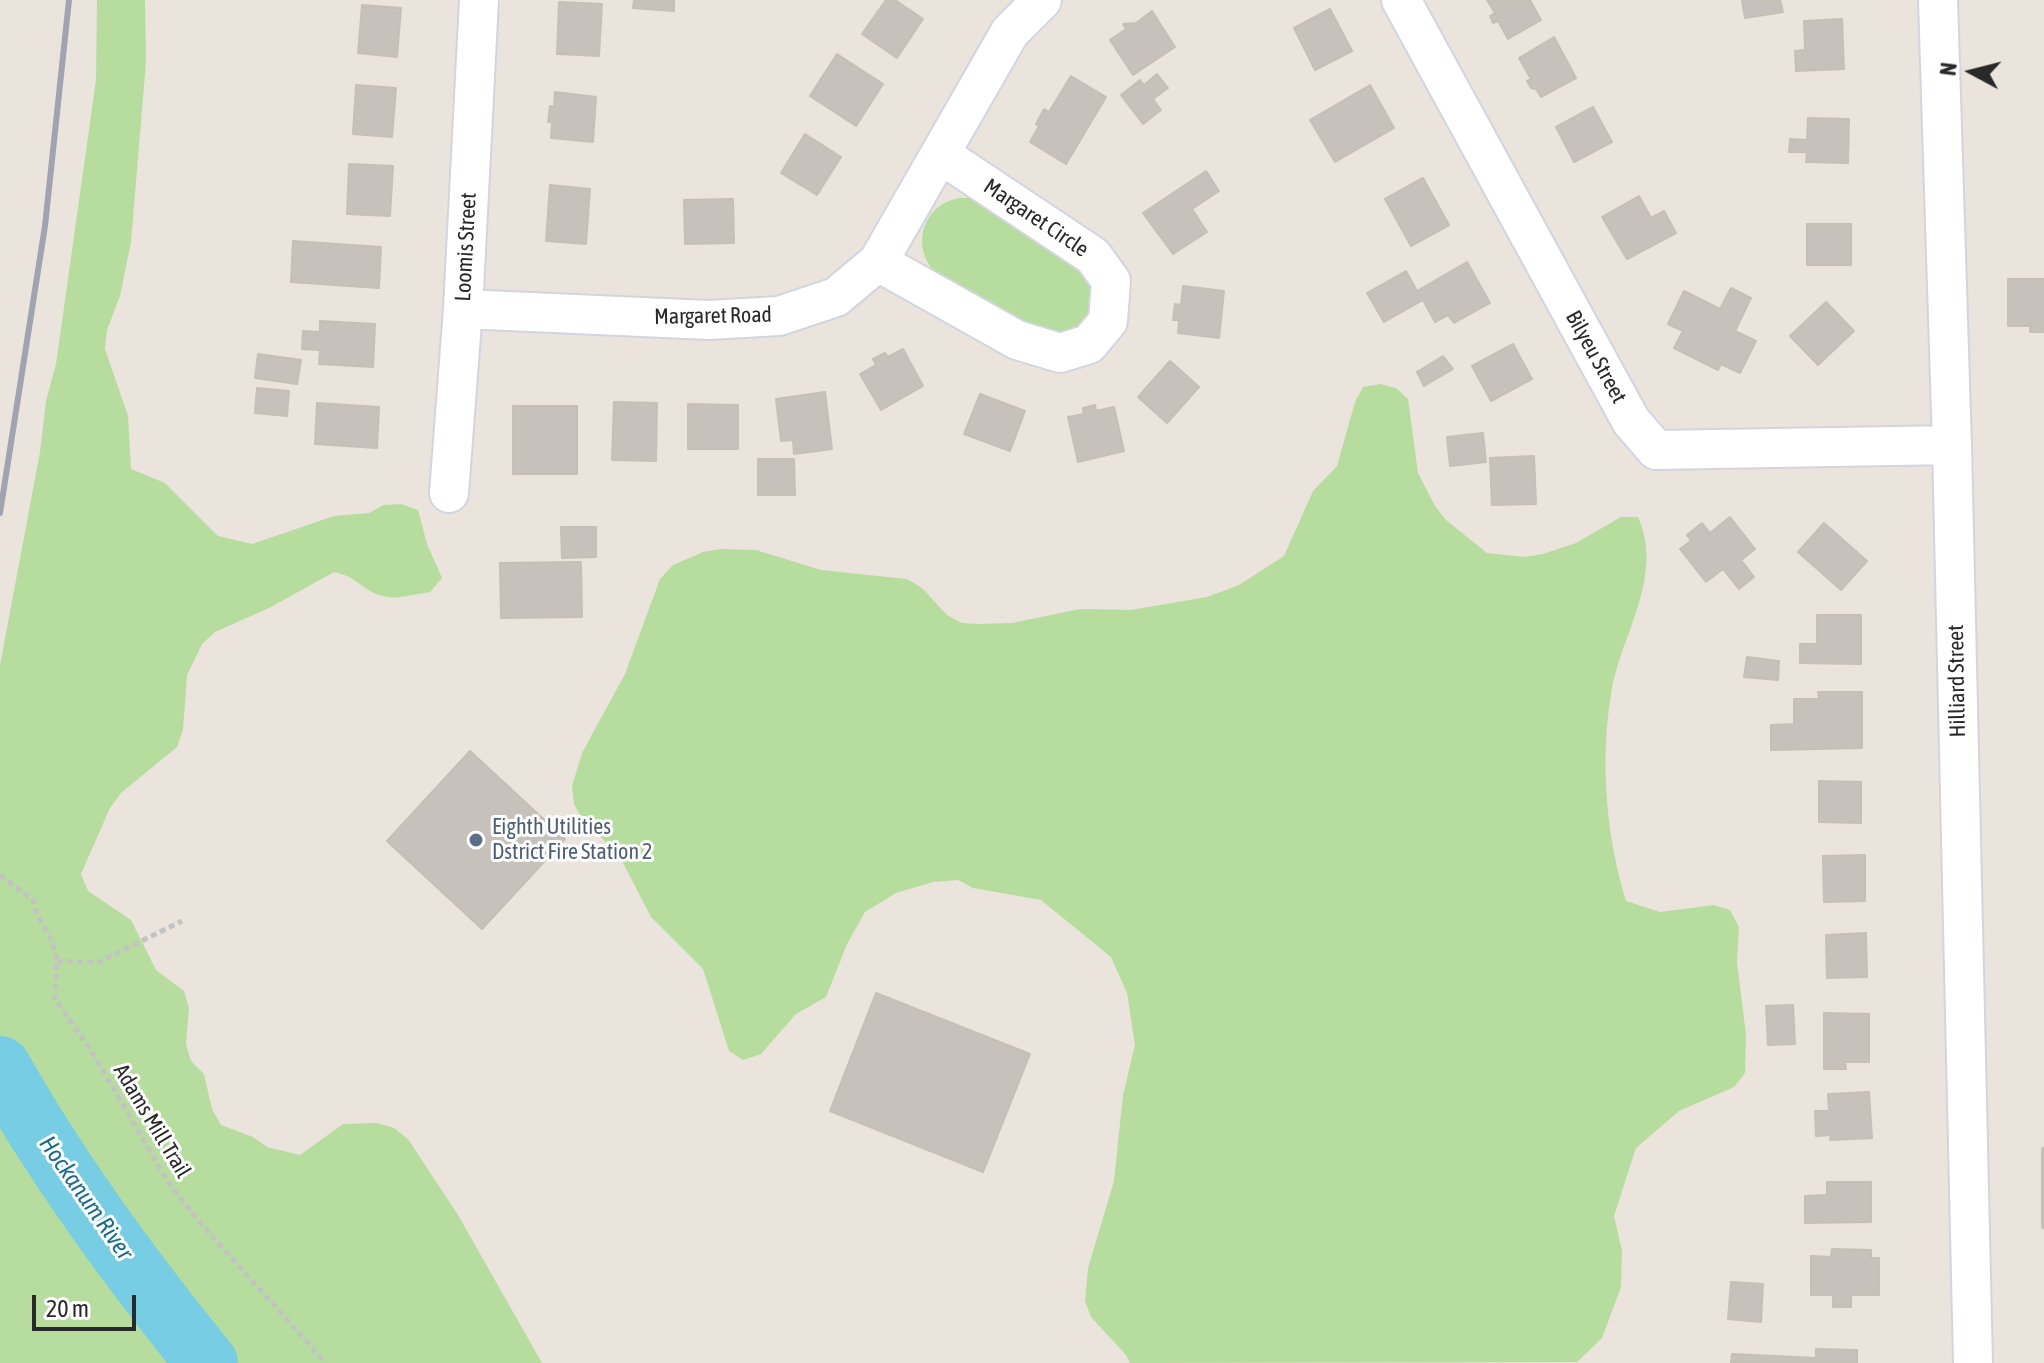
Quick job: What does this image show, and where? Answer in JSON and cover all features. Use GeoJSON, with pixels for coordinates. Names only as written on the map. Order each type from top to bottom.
{"type":"FeatureCollection","features":[{"type":"Feature","properties":{"kind":"street","name":"Loomis Street"},"geometry":{"type":"LineString","coordinates":[[449,493],[463,309],[479,0]]}},
{"type":"Feature","properties":{"kind":"street","name":"Margaret Road"},"geometry":{"type":"LineString","coordinates":[[463,309],[709,320],[779,316],[836,297],[878,262],[1010,32],[1042,0]]}},
{"type":"Feature","properties":{"kind":"street","name":"Bilyeu Street"},"geometry":{"type":"LineString","coordinates":[[1401,0],[1631,421],[1656,450],[1952,445]]}},
{"type":"Feature","properties":{"kind":"street","name":"Hilliard Street"},"geometry":{"type":"LineString","coordinates":[[1938,0],[1952,445],[1973,1363]]}},
{"type":"Feature","properties":{"kind":"street","name":"Margaret Circle"},"geometry":{"type":"LineString","coordinates":[[878,262],[1017,340],[1060,353],[1089,344],[1108,321],[1111,281],[1093,256],[940,154]]}},
{"type":"Feature","properties":{"kind":"path","name":"Adams Mill Trail"},"geometry":{"type":"LineString","coordinates":[[0,875],[33,900],[52,941],[57,961],[55,999],[92,1052],[168,1182],[201,1224],[326,1363]]}},
{"type":"Feature","properties":{"kind":"path"},"geometry":{"type":"LineString","coordinates":[[57,961],[99,962],[182,921]]}},
{"type":"Feature","properties":{"kind":"green space"},"geometry":{"type":"Polygon","coordinates":[[[97,0],[145,0],[146,62],[131,242],[120,296],[107,330],[105,349],[128,416],[131,469],[165,483],[218,536],[252,544],[334,516],[369,513],[384,505],[401,504],[418,510],[427,544],[442,578],[430,592],[385,597],[334,572],[271,607],[215,632],[202,644],[187,675],[183,730],[177,747],[121,793],[110,808],[81,874],[88,891],[131,920],[156,970],[184,991],[189,1008],[186,1044],[191,1061],[204,1074],[212,1109],[221,1125],[253,1137],[267,1147],[300,1155],[343,1124],[377,1123],[394,1128],[408,1139],[458,1215],[542,1363],[0,1363],[0,665],[40,452],[46,401],[56,364],[96,80],[97,0]]]}},
{"type":"Feature","properties":{"kind":"green space"},"geometry":{"type":"Polygon","coordinates":[[[959,198],[973,198],[1076,262],[1088,276],[1092,287],[1089,312],[1081,324],[1069,331],[1047,335],[932,269],[923,247],[925,226],[937,208],[959,198]]]}},
{"type":"Feature","properties":{"kind":"green space"},"geometry":{"type":"Polygon","coordinates":[[[1380,384],[1396,388],[1408,399],[1418,473],[1435,506],[1446,520],[1487,553],[1524,557],[1543,554],[1576,543],[1621,517],[1638,517],[1645,539],[1644,584],[1616,672],[1606,746],[1607,798],[1619,876],[1626,901],[1660,912],[1714,905],[1730,910],[1739,927],[1737,962],[1746,1035],[1745,1073],[1734,1087],[1679,1111],[1636,1148],[1614,1216],[1622,1251],[1621,1287],[1602,1338],[1577,1362],[1130,1363],[1091,1317],[1085,1301],[1088,1268],[1114,1181],[1123,1095],[1135,1045],[1127,993],[1111,957],[1041,900],[973,888],[958,880],[933,882],[896,893],[865,912],[847,944],[826,997],[796,1014],[761,1054],[743,1060],[729,1051],[703,969],[651,917],[619,855],[582,819],[574,804],[572,786],[582,753],[625,674],[660,579],[673,565],[703,552],[756,550],[821,570],[907,579],[922,588],[947,615],[962,623],[1012,623],[1080,609],[1131,610],[1207,597],[1239,585],[1284,556],[1313,491],[1337,466],[1355,402],[1363,387],[1380,384]]]}},
{"type":"Feature","properties":{"kind":"building"},"geometry":{"type":"Polygon","coordinates":[[[634,0],[674,0],[674,11],[633,8],[634,0]]]}},
{"type":"Feature","properties":{"kind":"building"},"geometry":{"type":"Polygon","coordinates":[[[886,0],[895,0],[923,19],[897,58],[862,34],[886,0]]]}},
{"type":"Feature","properties":{"kind":"building"},"geometry":{"type":"Polygon","coordinates":[[[1487,0],[1530,0],[1541,20],[1508,39],[1498,21],[1493,23],[1490,16],[1495,13],[1487,0]]]}},
{"type":"Feature","properties":{"kind":"building"},"geometry":{"type":"Polygon","coordinates":[[[1742,0],[1780,0],[1783,12],[1745,18],[1742,0]]]}},
{"type":"Feature","properties":{"kind":"building"},"geometry":{"type":"Polygon","coordinates":[[[559,2],[602,4],[599,56],[557,54],[559,2]]]}},
{"type":"Feature","properties":{"kind":"building"},"geometry":{"type":"Polygon","coordinates":[[[362,5],[401,8],[397,57],[358,53],[362,5]]]}},
{"type":"Feature","properties":{"kind":"building"},"geometry":{"type":"Polygon","coordinates":[[[1330,9],[1352,51],[1315,70],[1294,28],[1330,9]]]}},
{"type":"Feature","properties":{"kind":"building"},"geometry":{"type":"Polygon","coordinates":[[[1152,11],[1175,47],[1133,75],[1110,40],[1126,29],[1123,24],[1136,23],[1152,11]]]}},
{"type":"Feature","properties":{"kind":"building"},"geometry":{"type":"Polygon","coordinates":[[[1842,19],[1844,69],[1796,71],[1795,51],[1805,50],[1804,21],[1842,19]]]}},
{"type":"Feature","properties":{"kind":"building"},"geometry":{"type":"Polygon","coordinates":[[[1554,37],[1576,78],[1541,97],[1527,81],[1531,79],[1519,58],[1554,37]]]}},
{"type":"Feature","properties":{"kind":"building"},"geometry":{"type":"Polygon","coordinates":[[[837,54],[883,84],[856,126],[810,96],[837,54]]]}},
{"type":"Feature","properties":{"kind":"building"},"geometry":{"type":"Polygon","coordinates":[[[1157,74],[1168,88],[1153,99],[1161,110],[1143,124],[1121,95],[1140,80],[1144,85],[1157,74]]]}},
{"type":"Feature","properties":{"kind":"building"},"geometry":{"type":"Polygon","coordinates":[[[1071,76],[1106,97],[1066,164],[1030,142],[1044,109],[1049,112],[1071,76]]]}},
{"type":"Feature","properties":{"kind":"building"},"geometry":{"type":"Polygon","coordinates":[[[356,85],[396,88],[392,137],[353,134],[356,85]]]}},
{"type":"Feature","properties":{"kind":"building"},"geometry":{"type":"Polygon","coordinates":[[[1370,85],[1394,128],[1335,162],[1310,120],[1370,85]]]}},
{"type":"Feature","properties":{"kind":"building"},"geometry":{"type":"Polygon","coordinates":[[[555,92],[596,97],[593,142],[551,138],[552,122],[548,122],[550,106],[554,107],[555,92]]]}},
{"type":"Feature","properties":{"kind":"building"},"geometry":{"type":"Polygon","coordinates":[[[1593,107],[1612,142],[1574,162],[1556,127],[1593,107]]]}},
{"type":"Feature","properties":{"kind":"building"},"geometry":{"type":"Polygon","coordinates":[[[1808,118],[1849,119],[1848,163],[1806,162],[1807,152],[1789,152],[1790,139],[1807,140],[1808,118]]]}},
{"type":"Feature","properties":{"kind":"building"},"geometry":{"type":"Polygon","coordinates":[[[805,134],[841,157],[817,195],[781,173],[805,134]]]}},
{"type":"Feature","properties":{"kind":"building"},"geometry":{"type":"Polygon","coordinates":[[[349,164],[393,166],[390,216],[347,214],[349,164]]]}},
{"type":"Feature","properties":{"kind":"building"},"geometry":{"type":"Polygon","coordinates":[[[1206,171],[1219,191],[1192,209],[1207,232],[1173,254],[1143,213],[1206,171]]]}},
{"type":"Feature","properties":{"kind":"building"},"geometry":{"type":"Polygon","coordinates":[[[1423,178],[1449,225],[1411,246],[1385,199],[1423,178]]]}},
{"type":"Feature","properties":{"kind":"building"},"geometry":{"type":"Polygon","coordinates":[[[550,185],[590,189],[586,244],[546,241],[550,185]]]}},
{"type":"Feature","properties":{"kind":"building"},"geometry":{"type":"Polygon","coordinates":[[[1639,196],[1651,218],[1664,211],[1676,233],[1627,259],[1602,217],[1639,196]]]}},
{"type":"Feature","properties":{"kind":"building"},"geometry":{"type":"Polygon","coordinates":[[[733,199],[734,243],[685,244],[684,200],[733,199]]]}},
{"type":"Feature","properties":{"kind":"building"},"geometry":{"type":"Polygon","coordinates":[[[1807,224],[1851,224],[1851,265],[1807,265],[1807,224]]]}},
{"type":"Feature","properties":{"kind":"building"},"geometry":{"type":"Polygon","coordinates":[[[293,241],[381,247],[379,288],[291,282],[293,241]]]}},
{"type":"Feature","properties":{"kind":"building"},"geometry":{"type":"Polygon","coordinates":[[[1467,262],[1490,303],[1454,323],[1448,315],[1435,322],[1423,300],[1384,322],[1367,293],[1406,271],[1417,291],[1467,262]]]}},
{"type":"Feature","properties":{"kind":"building"},"geometry":{"type":"Polygon","coordinates":[[[2008,279],[2044,279],[2044,332],[2030,332],[2030,326],[2008,326],[2008,279]]]}},
{"type":"Feature","properties":{"kind":"building"},"geometry":{"type":"Polygon","coordinates":[[[1183,286],[1224,291],[1219,338],[1178,333],[1179,320],[1173,320],[1175,304],[1181,305],[1183,286]]]}},
{"type":"Feature","properties":{"kind":"building"},"geometry":{"type":"Polygon","coordinates":[[[1731,288],[1751,298],[1735,331],[1756,341],[1740,373],[1721,364],[1718,370],[1674,348],[1683,331],[1668,324],[1684,291],[1720,309],[1731,288]]]}},
{"type":"Feature","properties":{"kind":"building"},"geometry":{"type":"Polygon","coordinates":[[[1826,302],[1854,331],[1818,365],[1790,336],[1826,302]]]}},
{"type":"Feature","properties":{"kind":"building"},"geometry":{"type":"Polygon","coordinates":[[[320,321],[375,324],[373,367],[319,364],[320,350],[302,349],[303,331],[320,332],[320,321]]]}},
{"type":"Feature","properties":{"kind":"building"},"geometry":{"type":"Polygon","coordinates":[[[1513,344],[1532,379],[1491,401],[1472,366],[1513,344]]]}},
{"type":"Feature","properties":{"kind":"building"},"geometry":{"type":"Polygon","coordinates":[[[903,349],[923,386],[881,410],[860,374],[876,365],[873,359],[885,353],[888,357],[903,349]]]}},
{"type":"Feature","properties":{"kind":"building"},"geometry":{"type":"Polygon","coordinates":[[[258,354],[301,360],[297,384],[255,378],[258,354]]]}},
{"type":"Feature","properties":{"kind":"building"},"geometry":{"type":"Polygon","coordinates":[[[1443,356],[1453,369],[1424,386],[1417,372],[1443,356]]]}},
{"type":"Feature","properties":{"kind":"building"},"geometry":{"type":"Polygon","coordinates":[[[1170,361],[1199,387],[1167,423],[1138,397],[1170,361]]]}},
{"type":"Feature","properties":{"kind":"building"},"geometry":{"type":"Polygon","coordinates":[[[257,388],[289,391],[287,416],[255,413],[257,388]]]}},
{"type":"Feature","properties":{"kind":"building"},"geometry":{"type":"Polygon","coordinates":[[[825,392],[832,449],[794,454],[793,440],[781,441],[776,399],[825,392]]]}},
{"type":"Feature","properties":{"kind":"building"},"geometry":{"type":"Polygon","coordinates":[[[980,394],[1025,411],[1010,451],[964,434],[980,394]]]}},
{"type":"Feature","properties":{"kind":"building"},"geometry":{"type":"Polygon","coordinates":[[[614,402],[657,403],[656,461],[612,460],[614,402]]]}},
{"type":"Feature","properties":{"kind":"building"},"geometry":{"type":"Polygon","coordinates":[[[317,403],[379,407],[377,448],[315,444],[317,403]]]}},
{"type":"Feature","properties":{"kind":"building"},"geometry":{"type":"Polygon","coordinates":[[[688,404],[738,405],[738,449],[688,449],[688,404]]]}},
{"type":"Feature","properties":{"kind":"building"},"geometry":{"type":"Polygon","coordinates":[[[1095,405],[1096,411],[1114,407],[1124,451],[1078,462],[1068,417],[1084,414],[1083,408],[1095,405]]]}},
{"type":"Feature","properties":{"kind":"building"},"geometry":{"type":"Polygon","coordinates":[[[513,406],[577,406],[577,474],[513,474],[513,406]]]}},
{"type":"Feature","properties":{"kind":"building"},"geometry":{"type":"Polygon","coordinates":[[[1483,433],[1486,462],[1450,466],[1447,437],[1483,433]]]}},
{"type":"Feature","properties":{"kind":"building"},"geometry":{"type":"Polygon","coordinates":[[[1534,456],[1536,504],[1492,505],[1490,458],[1534,456]]]}},
{"type":"Feature","properties":{"kind":"building"},"geometry":{"type":"Polygon","coordinates":[[[758,459],[794,459],[795,495],[758,495],[758,459]]]}},
{"type":"Feature","properties":{"kind":"building"},"geometry":{"type":"Polygon","coordinates":[[[1730,517],[1755,549],[1741,560],[1754,577],[1739,589],[1723,569],[1706,582],[1680,549],[1691,541],[1687,535],[1702,523],[1710,533],[1730,517]]]}},
{"type":"Feature","properties":{"kind":"building"},"geometry":{"type":"Polygon","coordinates":[[[1824,523],[1867,561],[1841,590],[1798,552],[1824,523]]]}},
{"type":"Feature","properties":{"kind":"building"},"geometry":{"type":"Polygon","coordinates":[[[561,527],[596,527],[596,557],[562,558],[561,527]]]}},
{"type":"Feature","properties":{"kind":"building"},"geometry":{"type":"Polygon","coordinates":[[[581,562],[582,617],[501,618],[500,563],[581,562]]]}},
{"type":"Feature","properties":{"kind":"building"},"geometry":{"type":"Polygon","coordinates":[[[1817,615],[1861,615],[1861,664],[1800,663],[1800,644],[1817,644],[1817,615]]]}},
{"type":"Feature","properties":{"kind":"building"},"geometry":{"type":"Polygon","coordinates":[[[1747,657],[1779,661],[1778,680],[1744,677],[1747,657]]]}},
{"type":"Feature","properties":{"kind":"building"},"geometry":{"type":"Polygon","coordinates":[[[1818,692],[1862,692],[1862,748],[1771,750],[1771,725],[1794,724],[1794,699],[1819,699],[1818,692]]]}},
{"type":"Feature","properties":{"kind":"building","name":"Eighth Utilities Dstrict Fire Station 2"},"geometry":{"type":"Polygon","coordinates":[[[470,751],[565,839],[482,929],[387,841],[470,751]]]}},
{"type":"Feature","properties":{"kind":"building"},"geometry":{"type":"Polygon","coordinates":[[[1819,781],[1861,782],[1861,823],[1819,822],[1819,781]]]}},
{"type":"Feature","properties":{"kind":"building"},"geometry":{"type":"Polygon","coordinates":[[[1865,855],[1865,901],[1824,902],[1823,856],[1865,855]]]}},
{"type":"Feature","properties":{"kind":"building"},"geometry":{"type":"Polygon","coordinates":[[[1866,933],[1867,977],[1827,978],[1826,935],[1866,933]]]}},
{"type":"Feature","properties":{"kind":"building"},"geometry":{"type":"Polygon","coordinates":[[[876,993],[1030,1054],[983,1172],[830,1111],[876,993]]]}},
{"type":"Feature","properties":{"kind":"building"},"geometry":{"type":"Polygon","coordinates":[[[1793,1005],[1795,1044],[1768,1045],[1766,1006],[1793,1005]]]}},
{"type":"Feature","properties":{"kind":"building"},"geometry":{"type":"Polygon","coordinates":[[[1824,1013],[1869,1014],[1869,1062],[1845,1062],[1846,1069],[1824,1069],[1824,1013]]]}},
{"type":"Feature","properties":{"kind":"building"},"geometry":{"type":"Polygon","coordinates":[[[1869,1092],[1872,1138],[1830,1140],[1831,1135],[1816,1136],[1815,1111],[1829,1111],[1828,1094],[1869,1092]]]}},
{"type":"Feature","properties":{"kind":"building"},"geometry":{"type":"Polygon","coordinates":[[[2044,1148],[2044,1228],[2042,1228],[2044,1148]]]}},
{"type":"Feature","properties":{"kind":"building"},"geometry":{"type":"Polygon","coordinates":[[[1827,1182],[1871,1182],[1871,1222],[1805,1223],[1805,1196],[1827,1195],[1827,1182]]]}},
{"type":"Feature","properties":{"kind":"building"},"geometry":{"type":"Polygon","coordinates":[[[1832,1249],[1871,1250],[1871,1258],[1879,1258],[1879,1295],[1851,1295],[1851,1307],[1833,1307],[1833,1295],[1811,1295],[1811,1256],[1831,1257],[1832,1249]]]}},
{"type":"Feature","properties":{"kind":"building"},"geometry":{"type":"Polygon","coordinates":[[[1731,1282],[1763,1284],[1761,1322],[1728,1319],[1731,1282]]]}},
{"type":"Feature","properties":{"kind":"building"},"geometry":{"type":"Polygon","coordinates":[[[1816,1349],[1857,1350],[1857,1363],[1731,1363],[1732,1354],[1816,1358],[1816,1349]]]}},
{"type":"Feature","properties":{"kind":"waterway","name":"Hockanum River"},"geometry":{"type":"LineString","coordinates":[[0,1067],[97,1220],[207,1363]]}},
{"type":"Feature","properties":{"kind":"railway"},"geometry":{"type":"LineString","coordinates":[[0,513],[45,226],[69,0]]}},
{"type":"Feature","properties":{"kind":"place","name":"Eighth Utilities Dstrict Fire Station 2"},"geometry":{"type":"Point","coordinates":[476,840]}}]}
